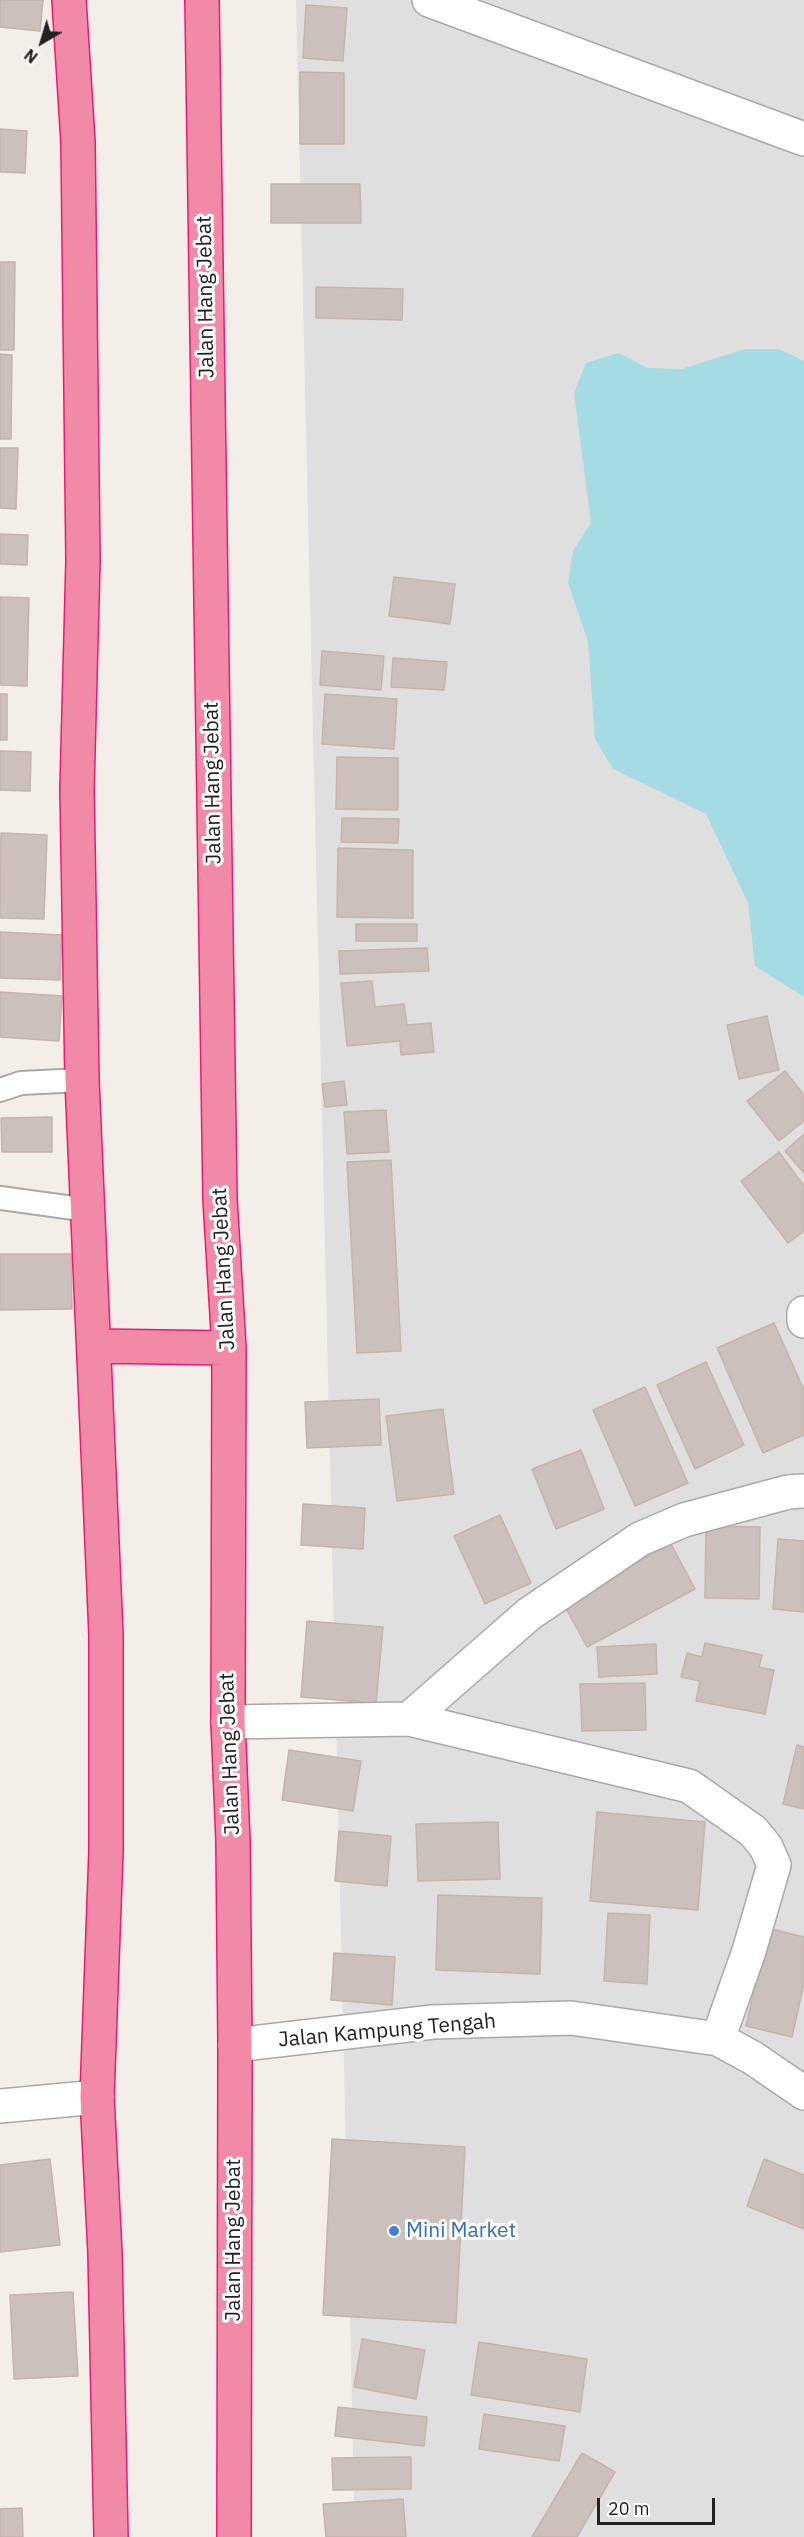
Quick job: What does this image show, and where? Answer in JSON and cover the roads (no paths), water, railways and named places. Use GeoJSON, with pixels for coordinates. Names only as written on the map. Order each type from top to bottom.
{"type":"FeatureCollection","features":[{"type":"Feature","properties":{"kind":"highway"},"geometry":{"type":"LineString","coordinates":[[69,0],[78,142],[80,223],[83,561],[76,789],[82,1080],[106,1635],[106,1851],[97,2097],[105,2253],[111,2537]]}},
{"type":"Feature","properties":{"kind":"highway","name":"Jalan Hang Jebat"},"geometry":{"type":"LineString","coordinates":[[202,0],[220,1199],[229,1348],[228,1722],[233,1841],[235,2045],[234,2537]]}},
{"type":"Feature","properties":{"kind":"highway"},"geometry":{"type":"LineString","coordinates":[[94,1346],[229,1348]]}},
{"type":"Feature","properties":{"kind":"street"},"geometry":{"type":"LineString","coordinates":[[429,0],[804,139]]}},
{"type":"Feature","properties":{"kind":"street"},"geometry":{"type":"LineString","coordinates":[[804,1313],[804,1321]]}},
{"type":"Feature","properties":{"kind":"street"},"geometry":{"type":"LineString","coordinates":[[410,1719],[530,1614],[640,1539],[684,1520],[788,1492],[804,1491]]}},
{"type":"Feature","properties":{"kind":"street"},"geometry":{"type":"LineString","coordinates":[[228,1722],[410,1719],[689,1786],[753,1831],[766,1847],[774,1865],[749,1951],[718,2039],[763,2064],[804,2093]]}},
{"type":"Feature","properties":{"kind":"street","name":"Jalan Kampung Tengah"},"geometry":{"type":"LineString","coordinates":[[235,2045],[433,2022],[571,2018],[718,2039]]}},
{"type":"Feature","properties":{"kind":"street"},"geometry":{"type":"LineString","coordinates":[[0,2106],[97,2097]]}},
{"type":"Feature","properties":{"kind":"lane"},"geometry":{"type":"LineString","coordinates":[[0,1090],[21,1083],[82,1080]]}},
{"type":"Feature","properties":{"kind":"lane"},"geometry":{"type":"LineString","coordinates":[[0,1198],[88,1210]]}},
{"type":"Feature","properties":{"kind":"water"},"geometry":{"type":"Polygon","coordinates":[[[745,349],[779,349],[804,361],[804,997],[755,966],[748,903],[706,814],[613,769],[595,739],[588,642],[568,583],[573,551],[591,523],[574,393],[586,363],[619,353],[647,368],[682,369],[745,349]]]}},
{"type":"Feature","properties":{"kind":"place","name":"Mini Market"},"geometry":{"type":"Point","coordinates":[394,2231]}}]}
